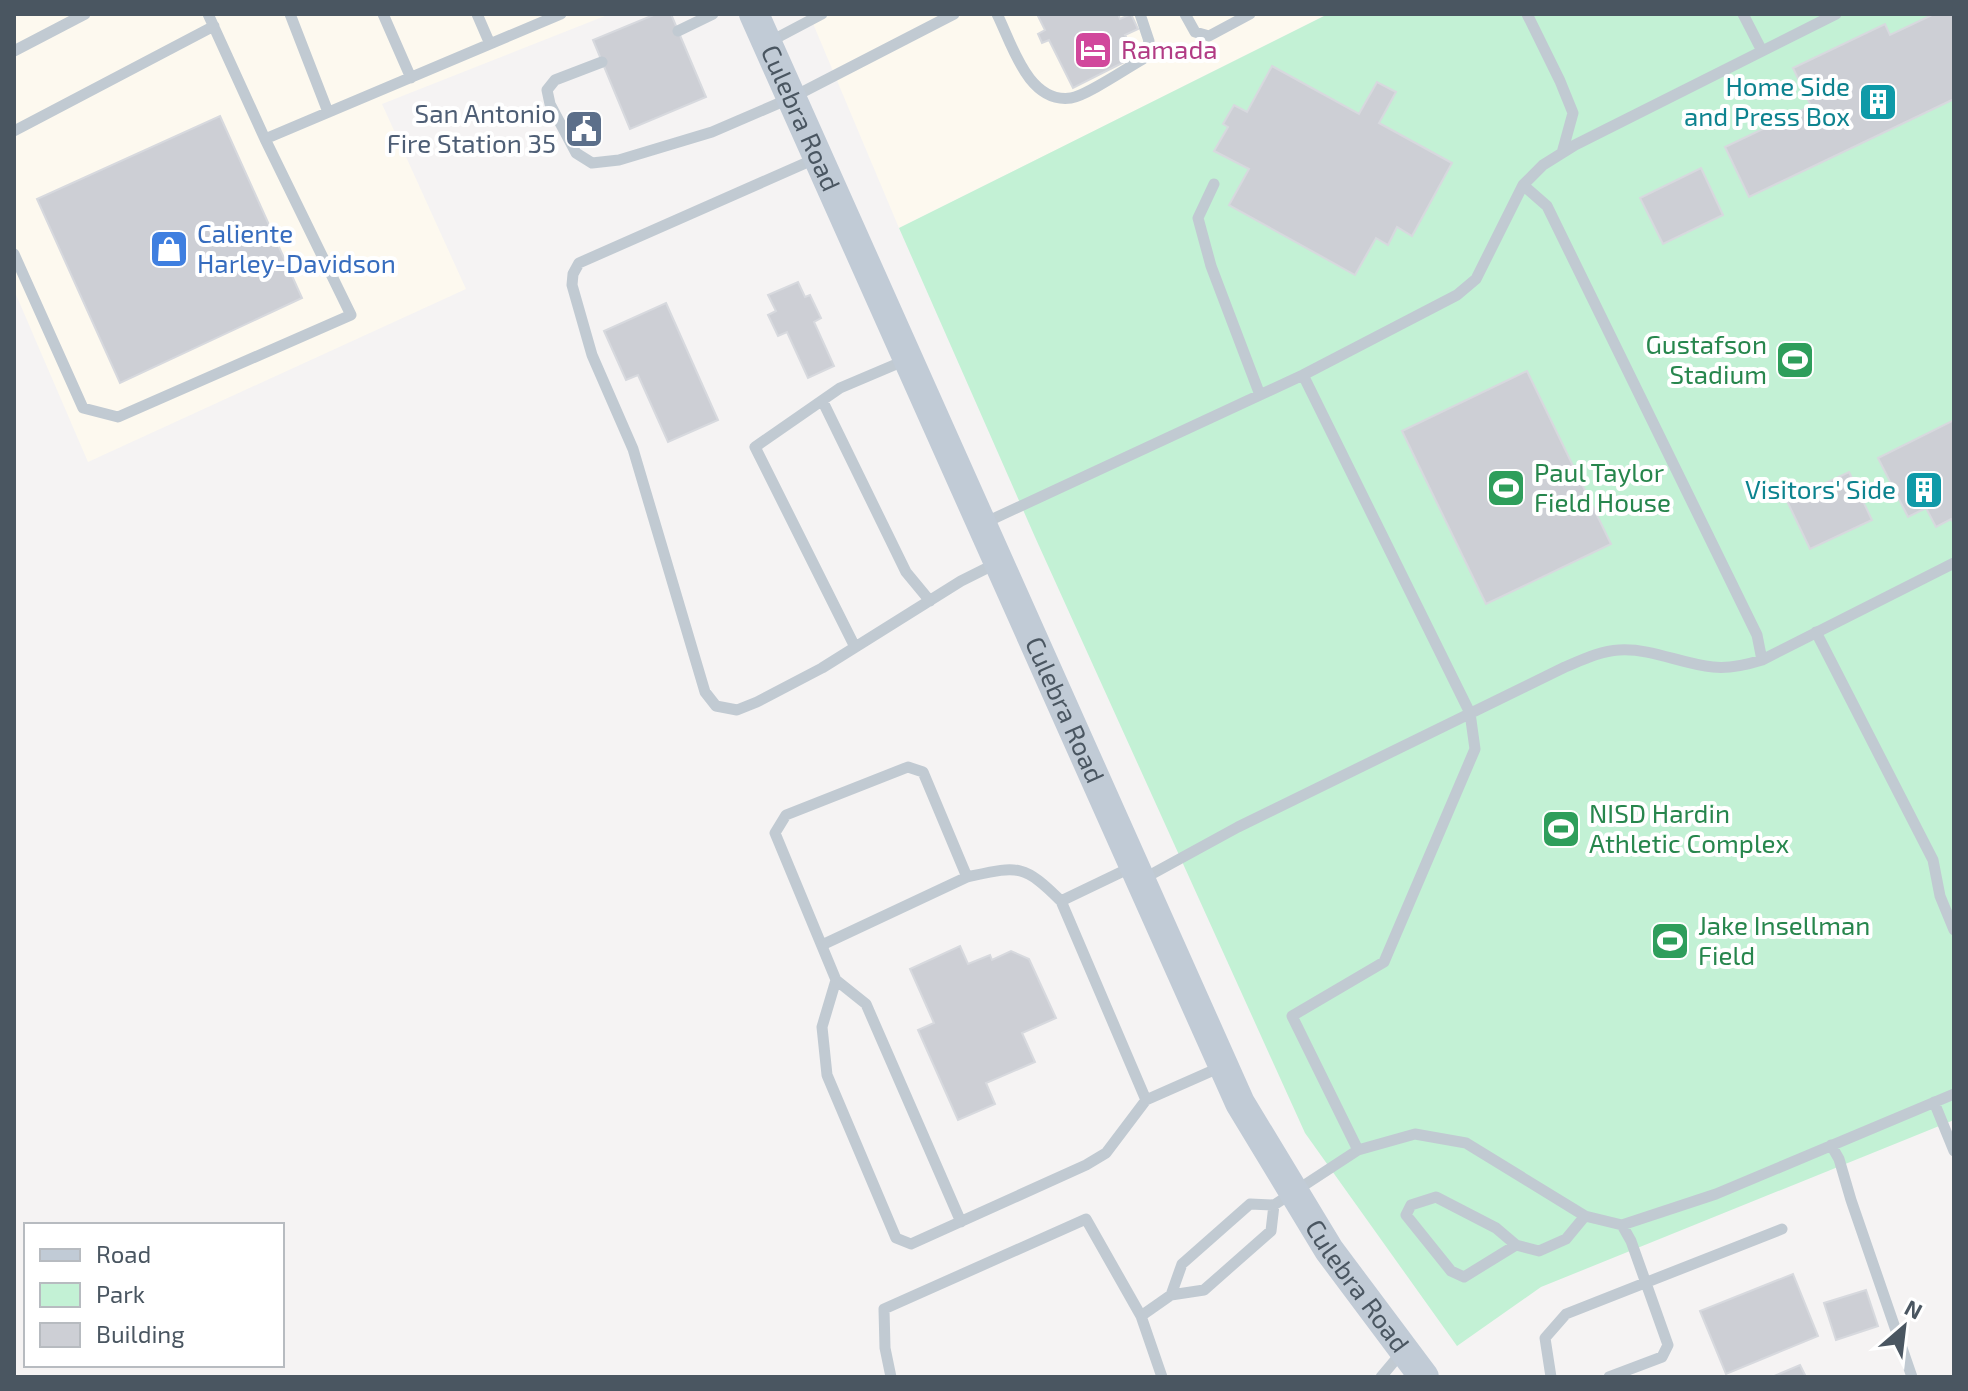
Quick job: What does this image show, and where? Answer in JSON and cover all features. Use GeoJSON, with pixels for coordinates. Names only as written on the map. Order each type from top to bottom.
{"type":"FeatureCollection","features":[{"type":"Feature","properties":{"kind":"main road","name":"Culebra Road"},"geometry":{"type":"LineString","coordinates":[[754,14],[1284,1198],[1329,1250],[1424,1377]]}},
{"type":"Feature","properties":{"kind":"lane"},"geometry":{"type":"LineString","coordinates":[[14,51],[85,14]]}},
{"type":"Feature","properties":{"kind":"lane"},"geometry":{"type":"LineString","coordinates":[[14,254],[83,408],[118,417],[351,315],[208,14]]}},
{"type":"Feature","properties":{"kind":"lane"},"geometry":{"type":"LineString","coordinates":[[290,14],[328,112]]}},
{"type":"Feature","properties":{"kind":"lane"},"geometry":{"type":"LineString","coordinates":[[383,14],[411,78]]}},
{"type":"Feature","properties":{"kind":"lane"},"geometry":{"type":"LineString","coordinates":[[477,14],[490,44]]}},
{"type":"Feature","properties":{"kind":"lane"},"geometry":{"type":"LineString","coordinates":[[265,139],[561,14]]}},
{"type":"Feature","properties":{"kind":"lane"},"geometry":{"type":"LineString","coordinates":[[678,31],[713,14]]}},
{"type":"Feature","properties":{"kind":"lane"},"geometry":{"type":"LineString","coordinates":[[767,43],[822,14]]}},
{"type":"Feature","properties":{"kind":"lane"},"geometry":{"type":"LineString","coordinates":[[602,62],[555,80],[547,90],[550,104],[576,153],[592,163],[619,160],[712,132],[791,98],[954,14]]}},
{"type":"Feature","properties":{"kind":"lane"},"geometry":{"type":"LineString","coordinates":[[997,14],[1028,78],[1054,98],[1073,98],[1143,59],[1149,41],[1140,14]]}},
{"type":"Feature","properties":{"kind":"lane"},"geometry":{"type":"LineString","coordinates":[[1185,14],[1195,32],[1209,36],[1250,14]]}},
{"type":"Feature","properties":{"kind":"lane"},"geometry":{"type":"LineString","coordinates":[[1527,14],[1573,113],[1562,153]]}},
{"type":"Feature","properties":{"kind":"lane"},"geometry":{"type":"LineString","coordinates":[[1743,14],[1762,51]]}},
{"type":"Feature","properties":{"kind":"lane"},"geometry":{"type":"LineString","coordinates":[[981,524],[1303,375],[1457,295],[1476,279],[1523,185],[1543,165],[1836,14]]}},
{"type":"Feature","properties":{"kind":"lane"},"geometry":{"type":"LineString","coordinates":[[14,131],[214,26]]}},
{"type":"Feature","properties":{"kind":"lane"},"geometry":{"type":"LineString","coordinates":[[818,158],[579,263],[573,274],[572,285],[592,355],[633,449],[705,692],[716,706],[737,710],[757,702],[822,668],[998,562]]}},
{"type":"Feature","properties":{"kind":"lane"},"geometry":{"type":"LineString","coordinates":[[1214,184],[1198,218],[1211,266],[1260,395]]}},
{"type":"Feature","properties":{"kind":"lane"},"geometry":{"type":"LineString","coordinates":[[1523,185],[1547,206],[1757,635],[1762,660]]}},
{"type":"Feature","properties":{"kind":"lane"},"geometry":{"type":"LineString","coordinates":[[855,647],[755,447],[840,388],[908,359]]}},
{"type":"Feature","properties":{"kind":"lane"},"geometry":{"type":"LineString","coordinates":[[1303,375],[1470,713],[1475,749],[1384,962],[1292,1016],[1358,1150]]}},
{"type":"Feature","properties":{"kind":"lane"},"geometry":{"type":"LineString","coordinates":[[823,402],[906,572],[930,601]]}},
{"type":"Feature","properties":{"kind":"lane"},"geometry":{"type":"LineString","coordinates":[[1061,901],[1137,873],[1238,827],[1565,667],[1617,650],[1642,651],[1711,667],[1735,668],[1762,660],[1954,563]]}},
{"type":"Feature","properties":{"kind":"lane"},"geometry":{"type":"LineString","coordinates":[[1816,632],[1933,860],[1940,896],[1954,930]]}},
{"type":"Feature","properties":{"kind":"lane"},"geometry":{"type":"LineString","coordinates":[[961,1222],[866,1004],[836,980],[775,833],[786,815],[908,767],[923,772],[967,877]]}},
{"type":"Feature","properties":{"kind":"lane"},"geometry":{"type":"LineString","coordinates":[[822,945],[967,877],[1005,869],[1036,876],[1061,901],[1146,1100]]}},
{"type":"Feature","properties":{"kind":"lane"},"geometry":{"type":"LineString","coordinates":[[836,980],[822,1027],[827,1075],[896,1238],[911,1244],[1086,1165],[1106,1153],[1146,1100],[1223,1065]]}},
{"type":"Feature","properties":{"kind":"lane"},"geometry":{"type":"LineString","coordinates":[[1171,1295],[1182,1264],[1250,1204],[1284,1198],[1358,1150],[1415,1134],[1466,1143],[1585,1216],[1622,1225],[1716,1194],[1954,1094]]}},
{"type":"Feature","properties":{"kind":"lane"},"geometry":{"type":"LineString","coordinates":[[1934,1102],[1954,1151]]}},
{"type":"Feature","properties":{"kind":"lane"},"geometry":{"type":"LineString","coordinates":[[1831,1145],[1839,1159],[1912,1377]]}},
{"type":"Feature","properties":{"kind":"lane"},"geometry":{"type":"LineString","coordinates":[[1516,1245],[1464,1277],[1451,1271],[1406,1215],[1411,1205],[1436,1197],[1496,1228],[1516,1245],[1539,1251],[1566,1239],[1585,1216]]}},
{"type":"Feature","properties":{"kind":"lane"},"geometry":{"type":"LineString","coordinates":[[1141,1316],[1171,1295],[1204,1290],[1215,1281],[1271,1231],[1284,1198]]}},
{"type":"Feature","properties":{"kind":"lane"},"geometry":{"type":"LineString","coordinates":[[891,1377],[885,1348],[884,1309],[1086,1219],[1141,1316],[1162,1377]]}},
{"type":"Feature","properties":{"kind":"lane"},"geometry":{"type":"LineString","coordinates":[[1609,1377],[1662,1357],[1668,1345],[1631,1241],[1622,1225]]}},
{"type":"Feature","properties":{"kind":"lane"},"geometry":{"type":"LineString","coordinates":[[1551,1377],[1545,1338],[1566,1314],[1782,1229]]}},
{"type":"Feature","properties":{"kind":"lane"},"geometry":{"type":"LineString","coordinates":[[1381,1377],[1403,1352]]}},
{"type":"Feature","properties":{"kind":"shaded area"},"geometry":{"type":"Polygon","coordinates":[[[14,14],[610,14],[382,104],[466,289],[88,462],[14,290],[14,14]]]}},
{"type":"Feature","properties":{"kind":"shaded area"},"geometry":{"type":"Polygon","coordinates":[[[809,14],[1328,14],[899,228],[809,14]]]}},
{"type":"Feature","properties":{"kind":"green space","name":"NISD Hardin Athletic Complex"},"geometry":{"type":"Polygon","coordinates":[[[1328,14],[1954,14],[1954,1120],[1541,1287],[1457,1346],[1305,1133],[899,228],[1328,14]]]}},
{"type":"Feature","properties":{"kind":"building"},"geometry":{"type":"Polygon","coordinates":[[[656,14],[671,14],[706,97],[630,129],[593,40],[656,14]]]}},
{"type":"Feature","properties":{"kind":"building","name":"Ramada"},"geometry":{"type":"Polygon","coordinates":[[[1037,14],[1118,14],[1120,19],[1131,14],[1138,29],[1125,35],[1136,56],[1073,88],[1049,40],[1042,43],[1038,34],[1045,30],[1037,14]]]}},
{"type":"Feature","properties":{"kind":"building","name":"Home Side and Press Box"},"geometry":{"type":"Polygon","coordinates":[[[1934,14],[1954,14],[1954,99],[1749,197],[1725,147],[1811,106],[1793,68],[1885,24],[1890,35],[1934,14]]]}},
{"type":"Feature","properties":{"kind":"building"},"geometry":{"type":"Polygon","coordinates":[[[1272,66],[1359,114],[1377,82],[1396,92],[1379,123],[1452,163],[1412,236],[1397,227],[1388,245],[1376,238],[1355,275],[1229,205],[1249,169],[1214,151],[1228,127],[1223,124],[1234,105],[1247,112],[1272,66]]]}},
{"type":"Feature","properties":{"kind":"building","name":"Caliente Harley-Davidson"},"geometry":{"type":"Polygon","coordinates":[[[220,116],[302,298],[120,383],[37,199],[220,116]]]}},
{"type":"Feature","properties":{"kind":"building"},"geometry":{"type":"Polygon","coordinates":[[[1701,168],[1723,215],[1663,244],[1640,198],[1701,168]]]}},
{"type":"Feature","properties":{"kind":"building"},"geometry":{"type":"Polygon","coordinates":[[[798,282],[805,297],[810,295],[821,318],[814,322],[834,366],[808,378],[787,332],[778,336],[768,315],[776,311],[768,295],[798,282]]]}},
{"type":"Feature","properties":{"kind":"building"},"geometry":{"type":"Polygon","coordinates":[[[666,303],[718,420],[668,442],[638,375],[626,380],[604,331],[666,303]]]}},
{"type":"Feature","properties":{"kind":"building","name":"Paul Taylor Field House"},"geometry":{"type":"Polygon","coordinates":[[[1527,371],[1611,544],[1486,604],[1402,431],[1527,371]]]}},
{"type":"Feature","properties":{"kind":"building","name":"Visitors' Side"},"geometry":{"type":"Polygon","coordinates":[[[1954,420],[1954,524],[1951,519],[1936,527],[1926,508],[1908,517],[1878,458],[1954,420]]]}},
{"type":"Feature","properties":{"kind":"building"},"geometry":{"type":"Polygon","coordinates":[[[1849,472],[1872,520],[1810,549],[1787,501],[1849,472]]]}},
{"type":"Feature","properties":{"kind":"building"},"geometry":{"type":"Polygon","coordinates":[[[960,946],[968,964],[990,955],[992,960],[1011,951],[1029,959],[1056,1018],[1022,1033],[1035,1062],[986,1083],[995,1104],[958,1120],[918,1030],[934,1023],[910,969],[960,946]]]}},
{"type":"Feature","properties":{"kind":"building"},"geometry":{"type":"Polygon","coordinates":[[[1793,1274],[1818,1336],[1726,1374],[1700,1311],[1793,1274]]]}},
{"type":"Feature","properties":{"kind":"building"},"geometry":{"type":"Polygon","coordinates":[[[1866,1290],[1878,1326],[1836,1340],[1824,1303],[1866,1290]]]}},
{"type":"Feature","properties":{"kind":"building"},"geometry":{"type":"Polygon","coordinates":[[[1800,1365],[1806,1377],[1772,1377],[1800,1365]]]}},
{"type":"Feature","properties":{"kind":"place","name":"Ramada"},"geometry":{"type":"Point","coordinates":[1093,50]}},
{"type":"Feature","properties":{"kind":"place","name":"Home Side and Press Box"},"geometry":{"type":"Point","coordinates":[1878,102]}},
{"type":"Feature","properties":{"kind":"place","name":"San Antonio Fire Station 35"},"geometry":{"type":"Point","coordinates":[584,129]}},
{"type":"Feature","properties":{"kind":"place","name":"Caliente Harley-Davidson"},"geometry":{"type":"Point","coordinates":[169,249]}},
{"type":"Feature","properties":{"kind":"place","name":"Gustafson Stadium"},"geometry":{"type":"Point","coordinates":[1795,360]}},
{"type":"Feature","properties":{"kind":"place","name":"Paul Taylor Field House"},"geometry":{"type":"Point","coordinates":[1506,488]}},
{"type":"Feature","properties":{"kind":"place","name":"Visitors' Side"},"geometry":{"type":"Point","coordinates":[1924,490]}},
{"type":"Feature","properties":{"kind":"place","name":"NISD Hardin Athletic Complex"},"geometry":{"type":"Point","coordinates":[1561,829]}},
{"type":"Feature","properties":{"kind":"place","name":"Jake Insellman Field"},"geometry":{"type":"Point","coordinates":[1670,941]}}]}
